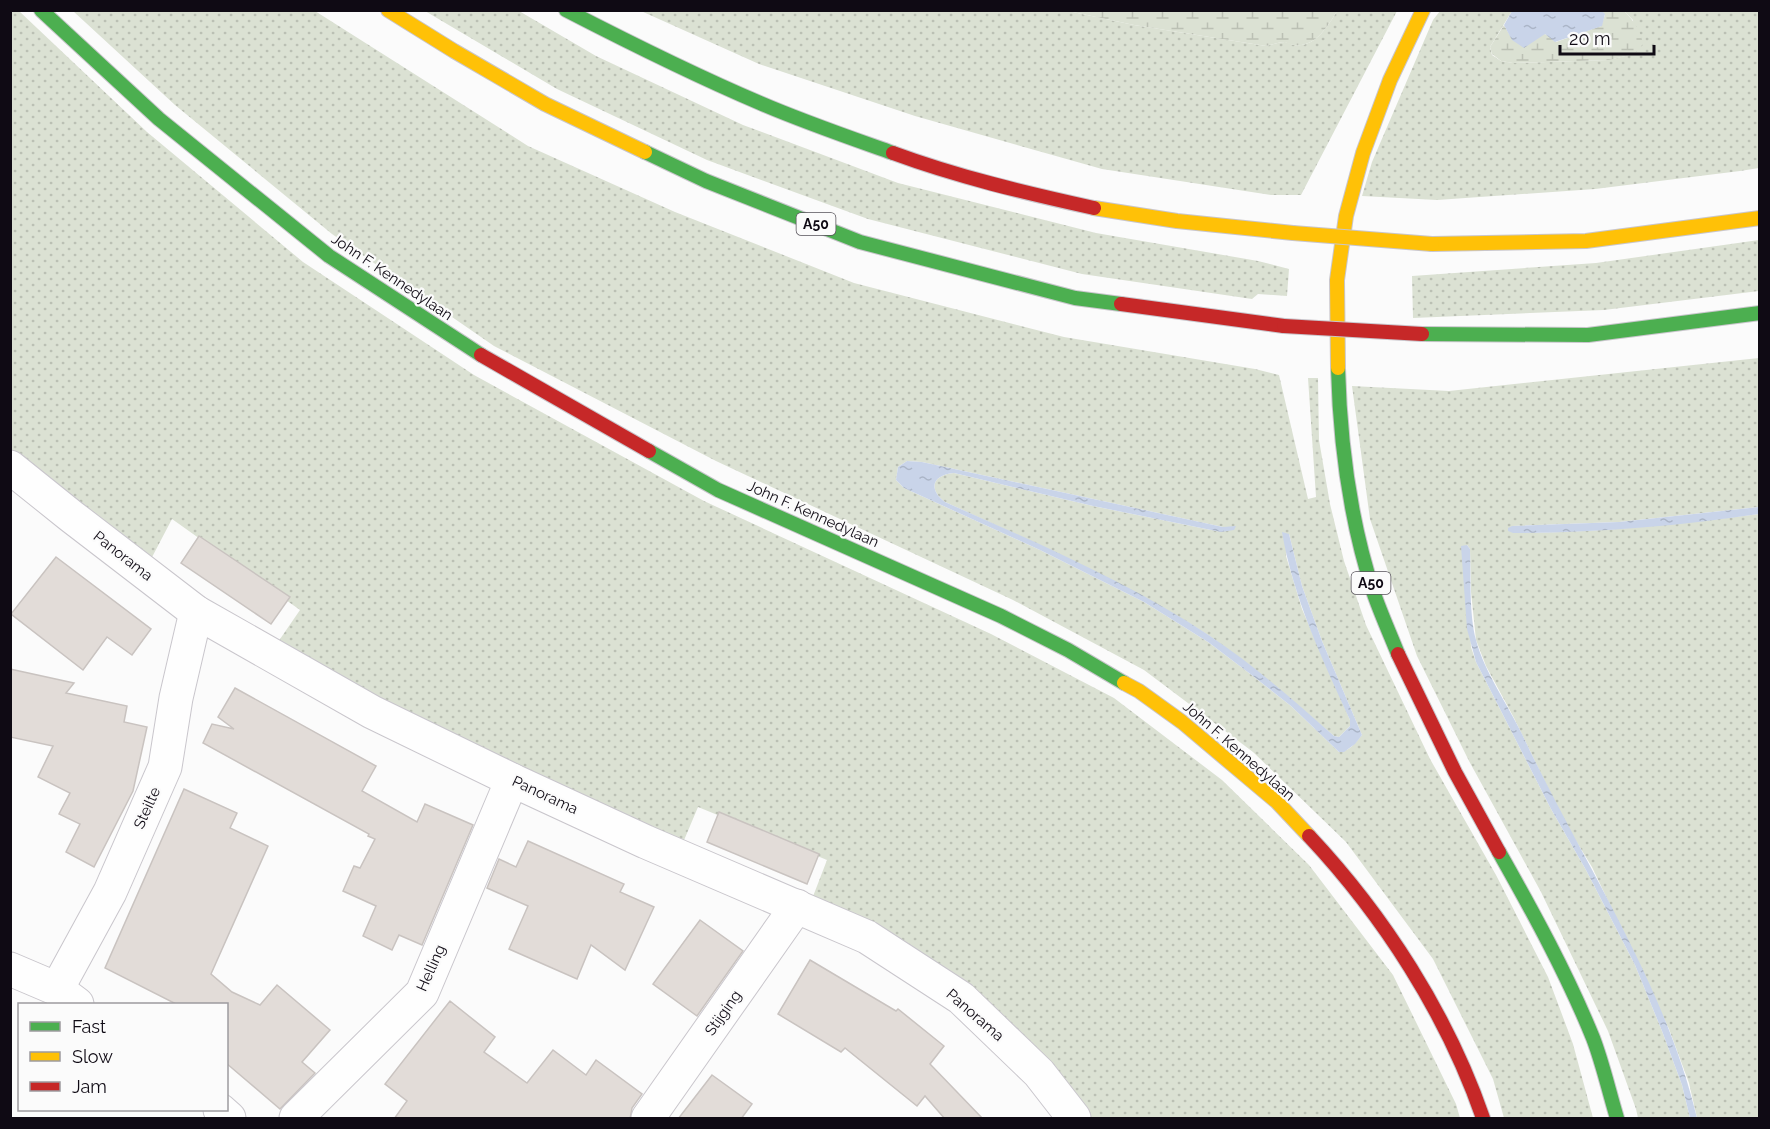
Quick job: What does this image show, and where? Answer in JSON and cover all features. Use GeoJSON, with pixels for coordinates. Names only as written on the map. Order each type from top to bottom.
{"type":"FeatureCollection","features":[{"type":"Feature","properties":{"kind":"highway","name":"John F. Kennedylaan"},"geometry":{"type":"LineString","coordinates":[[41,10],[159,119],[328,256],[487,359],[718,490],[1000,616],[1068,650],[1139,691],[1182,722],[1276,802],[1325,854],[1371,909],[1413,974],[1447,1034],[1475,1095],[1483,1119]]}},
{"type":"Feature","properties":{"kind":"highway","name":"A50"},"geometry":{"type":"LineString","coordinates":[[388,10],[545,104],[706,181],[860,242],[1075,298],[1284,326],[1422,334],[1588,335],[1760,314]]}},
{"type":"Feature","properties":{"kind":"highway"},"geometry":{"type":"LineString","coordinates":[[566,10],[672,64],[751,100],[828,130],[906,158],[1007,187],[1108,211],[1200,224],[1432,244],[1586,241],[1760,218]]}},
{"type":"Feature","properties":{"kind":"highway","name":"A50"},"geometry":{"type":"LineString","coordinates":[[1423,10],[1390,80],[1366,143],[1346,216],[1337,280],[1339,400],[1344,460],[1352,509],[1374,594],[1402,665],[1455,772],[1527,901],[1562,971],[1593,1039],[1617,1119]]}},
{"type":"Feature","properties":{"kind":"street","name":"Panorama"},"geometry":{"type":"LineString","coordinates":[[10,467],[195,612],[372,712],[646,842],[867,937],[961,998],[1039,1073],[1074,1119]]}},
{"type":"Feature","properties":{"kind":"street","name":"Steilte"},"geometry":{"type":"LineString","coordinates":[[67,997],[165,767],[176,698],[195,612]]}},
{"type":"Feature","properties":{"kind":"street","name":"Helling"},"geometry":{"type":"LineString","coordinates":[[296,1119],[422,993],[512,780]]}},
{"type":"Feature","properties":{"kind":"street","name":"Stijging"},"geometry":{"type":"LineString","coordinates":[[648,1119],[797,906]]}},
{"type":"Feature","properties":{"kind":"street"},"geometry":{"type":"LineString","coordinates":[[10,969],[67,997]]}},
{"type":"Feature","properties":{"kind":"green space"},"geometry":{"type":"Polygon","coordinates":[[[1601,10],[1624,11],[1634,22],[1643,44],[1634,54],[1609,60],[1513,63],[1501,61],[1492,54],[1490,47],[1504,25],[1512,39],[1545,34],[1556,42],[1601,26],[1605,15],[1601,10]]]}},
{"type":"Feature","properties":{"kind":"green space"},"geometry":{"type":"Polygon","coordinates":[[[10,11],[19,11],[147,132],[303,262],[474,375],[704,501],[991,634],[1114,698],[1222,780],[1309,865],[1393,975],[1456,1104],[1460,1118],[1086,1118],[812,899],[827,860],[698,807],[682,845],[528,778],[278,642],[300,610],[172,519],[150,561],[11,453],[10,11]]]}},
{"type":"Feature","properties":{"kind":"green space"},"geometry":{"type":"Polygon","coordinates":[[[73,11],[315,11],[528,146],[675,212],[854,283],[1064,337],[1279,375],[1308,499],[1316,497],[1308,378],[1318,378],[1319,440],[1330,504],[1344,561],[1366,625],[1430,759],[1496,875],[1548,977],[1573,1044],[1593,1118],[1504,1118],[1493,1079],[1433,959],[1346,842],[1253,752],[1144,670],[1013,600],[716,461],[494,346],[332,234],[175,105],[73,11]],[[907,461],[898,467],[896,480],[904,488],[1040,550],[1144,602],[1208,642],[1249,673],[1291,706],[1339,752],[1349,748],[1362,735],[1322,641],[1302,586],[1289,534],[1286,556],[1302,609],[1350,720],[1350,726],[1339,737],[1334,736],[1249,665],[1186,621],[1044,547],[945,502],[936,492],[935,483],[941,477],[954,473],[1093,506],[1221,532],[1235,527],[1223,527],[922,462],[907,461]]]}},
{"type":"Feature","properties":{"kind":"green space"},"geometry":{"type":"Polygon","coordinates":[[[425,11],[519,11],[596,56],[743,125],[898,183],[1096,233],[1258,261],[1289,269],[1287,296],[1258,294],[1252,299],[1082,274],[868,219],[707,160],[557,89],[425,11]]]}},
{"type":"Feature","properties":{"kind":"green space"},"geometry":{"type":"Polygon","coordinates":[[[641,11],[1068,11],[1134,25],[1266,46],[1283,42],[1294,45],[1308,43],[1320,35],[1337,11],[1397,11],[1301,195],[1271,195],[1102,169],[915,116],[759,64],[641,11]]]}},
{"type":"Feature","properties":{"kind":"green space"},"geometry":{"type":"Polygon","coordinates":[[[1068,11],[1337,11],[1320,35],[1308,43],[1294,45],[1283,42],[1266,46],[1134,25],[1068,11]]]}},
{"type":"Feature","properties":{"kind":"green space"},"geometry":{"type":"Polygon","coordinates":[[[1440,11],[1512,11],[1490,47],[1492,55],[1501,61],[1513,63],[1608,60],[1634,54],[1633,20],[1624,11],[1759,11],[1759,168],[1595,189],[1437,200],[1362,196],[1372,162],[1433,20],[1440,11]]]}},
{"type":"Feature","properties":{"kind":"green space"},"geometry":{"type":"Polygon","coordinates":[[[1759,240],[1759,291],[1604,310],[1413,318],[1412,276],[1596,263],[1759,240]]]}},
{"type":"Feature","properties":{"kind":"green space"},"geometry":{"type":"Polygon","coordinates":[[[1759,358],[1759,507],[1619,522],[1512,526],[1513,533],[1606,530],[1759,514],[1759,1118],[1697,1118],[1689,1083],[1669,1029],[1592,867],[1565,823],[1486,666],[1476,640],[1471,592],[1470,549],[1467,545],[1471,647],[1476,662],[1551,809],[1586,870],[1635,965],[1682,1085],[1690,1118],[1638,1118],[1608,1031],[1541,892],[1469,761],[1417,656],[1370,519],[1352,386],[1449,391],[1759,358]]]}},
{"type":"Feature","properties":{"kind":"water"},"geometry":{"type":"Polygon","coordinates":[[[1601,10],[1605,14],[1602,26],[1555,42],[1545,34],[1524,48],[1512,40],[1504,25],[1512,11],[1601,10]]]}},
{"type":"Feature","properties":{"kind":"water"},"geometry":{"type":"Polygon","coordinates":[[[907,461],[922,462],[1223,527],[1236,526],[1234,530],[1221,532],[1093,506],[954,473],[941,477],[935,483],[936,492],[945,502],[1080,563],[1146,597],[1210,636],[1273,684],[1334,736],[1339,737],[1350,726],[1350,720],[1319,651],[1293,580],[1282,532],[1289,534],[1302,586],[1322,641],[1362,735],[1355,744],[1344,752],[1339,752],[1291,706],[1249,673],[1208,642],[1144,602],[1040,550],[904,488],[896,480],[898,467],[907,461]]]}},
{"type":"Feature","properties":{"kind":"water"},"geometry":{"type":"Polygon","coordinates":[[[1759,507],[1759,514],[1667,525],[1575,532],[1513,533],[1508,531],[1508,528],[1512,526],[1619,522],[1759,507]]]}},
{"type":"Feature","properties":{"kind":"water"},"geometry":{"type":"Polygon","coordinates":[[[1467,545],[1470,549],[1472,619],[1480,652],[1490,676],[1643,970],[1682,1067],[1697,1118],[1690,1118],[1682,1085],[1635,965],[1586,870],[1551,809],[1476,662],[1467,629],[1461,546],[1467,545]]]}},
{"type":"Feature","properties":{"kind":"building"},"geometry":{"type":"Polygon","coordinates":[[[199,536],[290,597],[271,624],[181,563],[199,536]]]}},
{"type":"Feature","properties":{"kind":"building"},"geometry":{"type":"Polygon","coordinates":[[[56,557],[151,629],[132,655],[107,637],[83,670],[11,614],[56,557]]]}},
{"type":"Feature","properties":{"kind":"building"},"geometry":{"type":"Polygon","coordinates":[[[10,669],[74,683],[66,693],[127,706],[124,722],[147,727],[133,791],[94,867],[66,852],[80,824],[59,814],[70,793],[38,777],[53,746],[10,737],[10,669]]]}},
{"type":"Feature","properties":{"kind":"building"},"geometry":{"type":"Polygon","coordinates":[[[235,688],[376,766],[362,791],[417,822],[425,804],[473,825],[422,945],[399,935],[392,950],[363,936],[376,906],[343,891],[354,866],[360,868],[375,839],[203,743],[212,724],[234,729],[218,717],[235,688]]]}},
{"type":"Feature","properties":{"kind":"building"},"geometry":{"type":"Polygon","coordinates":[[[184,789],[237,813],[230,828],[268,846],[211,974],[232,992],[260,1005],[277,985],[330,1030],[302,1062],[315,1073],[280,1109],[228,1065],[228,1003],[174,1003],[105,968],[184,789]]]}},
{"type":"Feature","properties":{"kind":"building"},"geometry":{"type":"Polygon","coordinates":[[[719,812],[819,854],[807,884],[707,842],[719,812]]]}},
{"type":"Feature","properties":{"kind":"building"},"geometry":{"type":"Polygon","coordinates":[[[528,841],[624,884],[620,892],[654,907],[625,970],[591,945],[577,979],[509,949],[528,906],[487,888],[499,859],[516,867],[528,841]]]}},
{"type":"Feature","properties":{"kind":"building"},"geometry":{"type":"Polygon","coordinates":[[[700,920],[743,951],[697,1016],[653,984],[700,920]]]}},
{"type":"Feature","properties":{"kind":"building"},"geometry":{"type":"Polygon","coordinates":[[[810,960],[896,1011],[898,1009],[944,1046],[930,1064],[983,1119],[945,1119],[925,1096],[917,1106],[845,1048],[841,1052],[778,1014],[810,960]]]}},
{"type":"Feature","properties":{"kind":"building"},"geometry":{"type":"Polygon","coordinates":[[[450,1001],[495,1037],[484,1052],[527,1083],[553,1050],[586,1075],[596,1060],[642,1094],[632,1108],[630,1119],[394,1119],[407,1101],[385,1084],[450,1001]]]}},
{"type":"Feature","properties":{"kind":"building"},"geometry":{"type":"Polygon","coordinates":[[[712,1075],[752,1104],[741,1119],[678,1119],[712,1075]]]}},
{"type":"Feature","properties":{"kind":"traffic: fast"},"geometry":{"type":"LineString","coordinates":[[41,10],[159,119],[329,256],[481,355]]}},
{"type":"Feature","properties":{"kind":"traffic: fast"},"geometry":{"type":"LineString","coordinates":[[566,10],[735,92],[810,123],[893,153]]}},
{"type":"Feature","properties":{"kind":"traffic: fast"},"geometry":{"type":"LineString","coordinates":[[645,152],[706,181],[860,242],[1075,298],[1121,304]]}},
{"type":"Feature","properties":{"kind":"traffic: fast"},"geometry":{"type":"LineString","coordinates":[[1422,334],[1588,335],[1760,313]]}},
{"type":"Feature","properties":{"kind":"traffic: fast"},"geometry":{"type":"LineString","coordinates":[[1338,368],[1344,454],[1359,539],[1374,594],[1398,654]]}},
{"type":"Feature","properties":{"kind":"traffic: fast"},"geometry":{"type":"LineString","coordinates":[[649,451],[718,490],[1001,616],[1068,650],[1124,683]]}},
{"type":"Feature","properties":{"kind":"traffic: fast"},"geometry":{"type":"LineString","coordinates":[[1499,852],[1549,944],[1583,1014],[1597,1048],[1617,1118]]}},
{"type":"Feature","properties":{"kind":"traffic: slow"},"geometry":{"type":"LineString","coordinates":[[388,10],[545,104],[645,152]]}},
{"type":"Feature","properties":{"kind":"traffic: slow"},"geometry":{"type":"LineString","coordinates":[[1338,368],[1337,280],[1346,216],[1363,153],[1390,80],[1423,10]]}},
{"type":"Feature","properties":{"kind":"traffic: slow"},"geometry":{"type":"LineString","coordinates":[[1094,208],[1177,221],[1293,233]]}},
{"type":"Feature","properties":{"kind":"traffic: slow"},"geometry":{"type":"LineString","coordinates":[[1432,244],[1586,241],[1760,218]]}},
{"type":"Feature","properties":{"kind":"traffic: slow"},"geometry":{"type":"LineString","coordinates":[[1293,233],[1432,244]]}},
{"type":"Feature","properties":{"kind":"traffic: slow"},"geometry":{"type":"LineString","coordinates":[[1124,683],[1182,722],[1277,802],[1309,836]]}},
{"type":"Feature","properties":{"kind":"traffic: jam"},"geometry":{"type":"LineString","coordinates":[[893,153],[992,184],[1094,208]]}},
{"type":"Feature","properties":{"kind":"traffic: jam"},"geometry":{"type":"LineString","coordinates":[[1121,304],[1284,326]]}},
{"type":"Feature","properties":{"kind":"traffic: jam"},"geometry":{"type":"LineString","coordinates":[[1284,326],[1422,334]]}},
{"type":"Feature","properties":{"kind":"traffic: jam"},"geometry":{"type":"LineString","coordinates":[[481,355],[649,451]]}},
{"type":"Feature","properties":{"kind":"traffic: jam"},"geometry":{"type":"LineString","coordinates":[[1398,654],[1455,772],[1499,852]]}},
{"type":"Feature","properties":{"kind":"traffic: jam"},"geometry":{"type":"LineString","coordinates":[[1309,836],[1363,899],[1411,968],[1451,1041],[1483,1118]]}}]}
